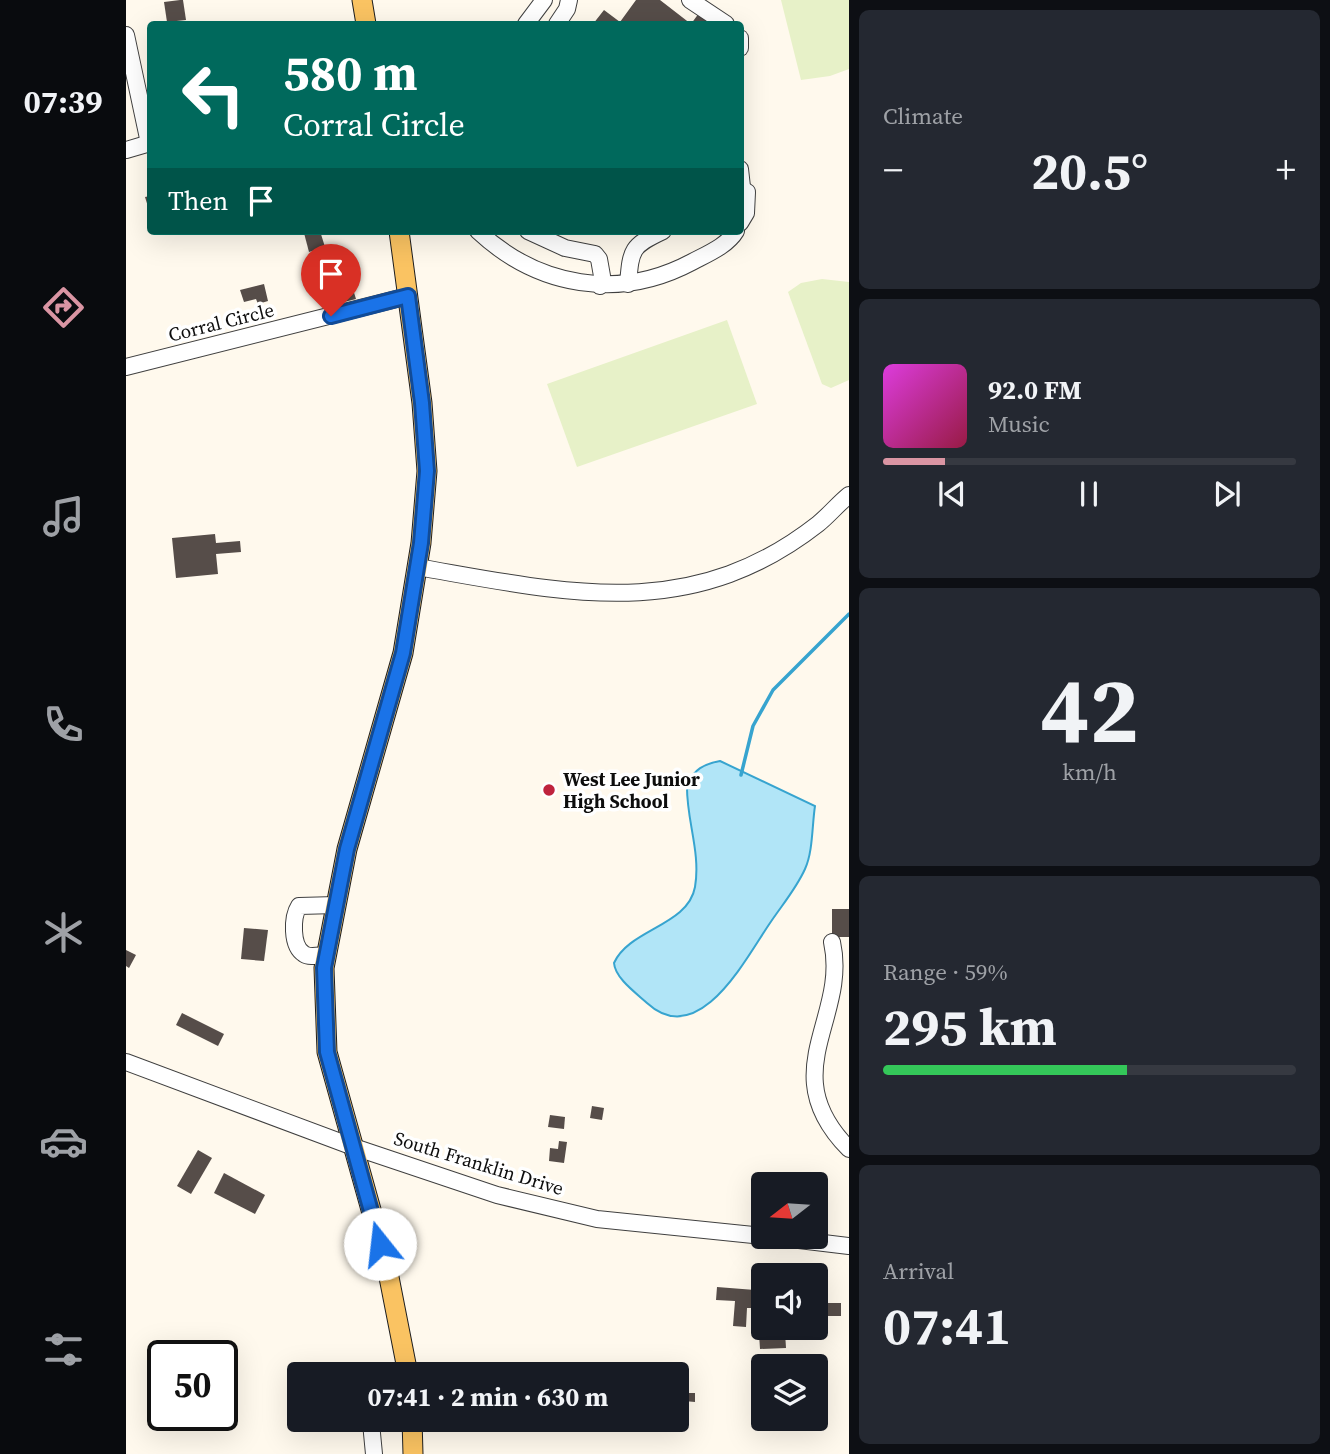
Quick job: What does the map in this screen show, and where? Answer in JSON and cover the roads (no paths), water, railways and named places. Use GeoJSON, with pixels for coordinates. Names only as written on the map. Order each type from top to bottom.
{"type":"FeatureCollection","features":[{"type":"Feature","properties":{"kind":"main road"},"geometry":{"type":"LineString","coordinates":[[362,0],[366,21]]}},
{"type":"Feature","properties":{"kind":"main road"},"geometry":{"type":"LineString","coordinates":[[400,235],[422,403],[427,471],[417,567],[403,653],[347,849],[324,968],[327,1052],[351,1146],[387,1267],[407,1362]]}},
{"type":"Feature","properties":{"kind":"main road"},"geometry":{"type":"LineString","coordinates":[[412,1432],[413,1454]]}},
{"type":"Feature","properties":{"kind":"street"},"geometry":{"type":"LineString","coordinates":[[528,21],[544,0]]}},
{"type":"Feature","properties":{"kind":"street"},"geometry":{"type":"LineString","coordinates":[[559,21],[569,0]]}},
{"type":"Feature","properties":{"kind":"street"},"geometry":{"type":"LineString","coordinates":[[690,0],[722,21]]}},
{"type":"Feature","properties":{"kind":"street"},"geometry":{"type":"LineString","coordinates":[[126,35],[147,130]]}},
{"type":"Feature","properties":{"kind":"street"},"geometry":{"type":"LineString","coordinates":[[126,150],[147,144]]}},
{"type":"Feature","properties":{"kind":"street"},"geometry":{"type":"LineString","coordinates":[[744,190],[747,192],[744,216]]}},
{"type":"Feature","properties":{"kind":"street"},"geometry":{"type":"LineString","coordinates":[[483,235],[514,259],[549,275],[576,284],[600,286],[628,284],[681,268],[714,251],[732,235]]}},
{"type":"Feature","properties":{"kind":"street"},"geometry":{"type":"LineString","coordinates":[[537,235],[565,248],[595,254],[599,259],[602,276],[600,286]]}},
{"type":"Feature","properties":{"kind":"street"},"geometry":{"type":"LineString","coordinates":[[628,284],[631,255],[635,246],[656,235]]}},
{"type":"Feature","properties":{"kind":"street","name":"Corral Circle"},"geometry":{"type":"LineString","coordinates":[[126,367],[408,296]]}},
{"type":"Feature","properties":{"kind":"street"},"geometry":{"type":"LineString","coordinates":[[417,567],[572,591],[623,595],[654,592],[712,579],[756,562],[817,524],[849,495]]}},
{"type":"Feature","properties":{"kind":"street"},"geometry":{"type":"LineString","coordinates":[[327,955],[307,956],[302,953],[295,936],[294,914],[299,906],[336,905]]}},
{"type":"Feature","properties":{"kind":"street"},"geometry":{"type":"LineString","coordinates":[[832,943],[837,972],[818,1048],[815,1082],[829,1124],[849,1149]]}},
{"type":"Feature","properties":{"kind":"street","name":"South Franklin Drive"},"geometry":{"type":"LineString","coordinates":[[127,1065],[351,1146],[497,1195],[597,1219],[751,1235]]}},
{"type":"Feature","properties":{"kind":"street"},"geometry":{"type":"LineString","coordinates":[[828,1243],[849,1246]]}},
{"type":"Feature","properties":{"kind":"street"},"geometry":{"type":"LineString","coordinates":[[372,1432],[373,1454]]}},
{"type":"Feature","properties":{"kind":"water"},"geometry":{"type":"Polygon","coordinates":[[[720,761],[815,806],[810,855],[793,890],[748,957],[719,994],[702,1008],[685,1016],[666,1015],[627,985],[615,969],[614,963],[632,942],[682,911],[690,900],[695,887],[696,861],[687,785],[700,768],[720,761]]]}},
{"type":"Feature","properties":{"kind":"waterway"},"geometry":{"type":"LineString","coordinates":[[741,775],[753,726],[773,690],[849,614]]}},
{"type":"Feature","properties":{"kind":"place","name":"West Lee Junior High School"},"geometry":{"type":"Point","coordinates":[549,790]}}]}
